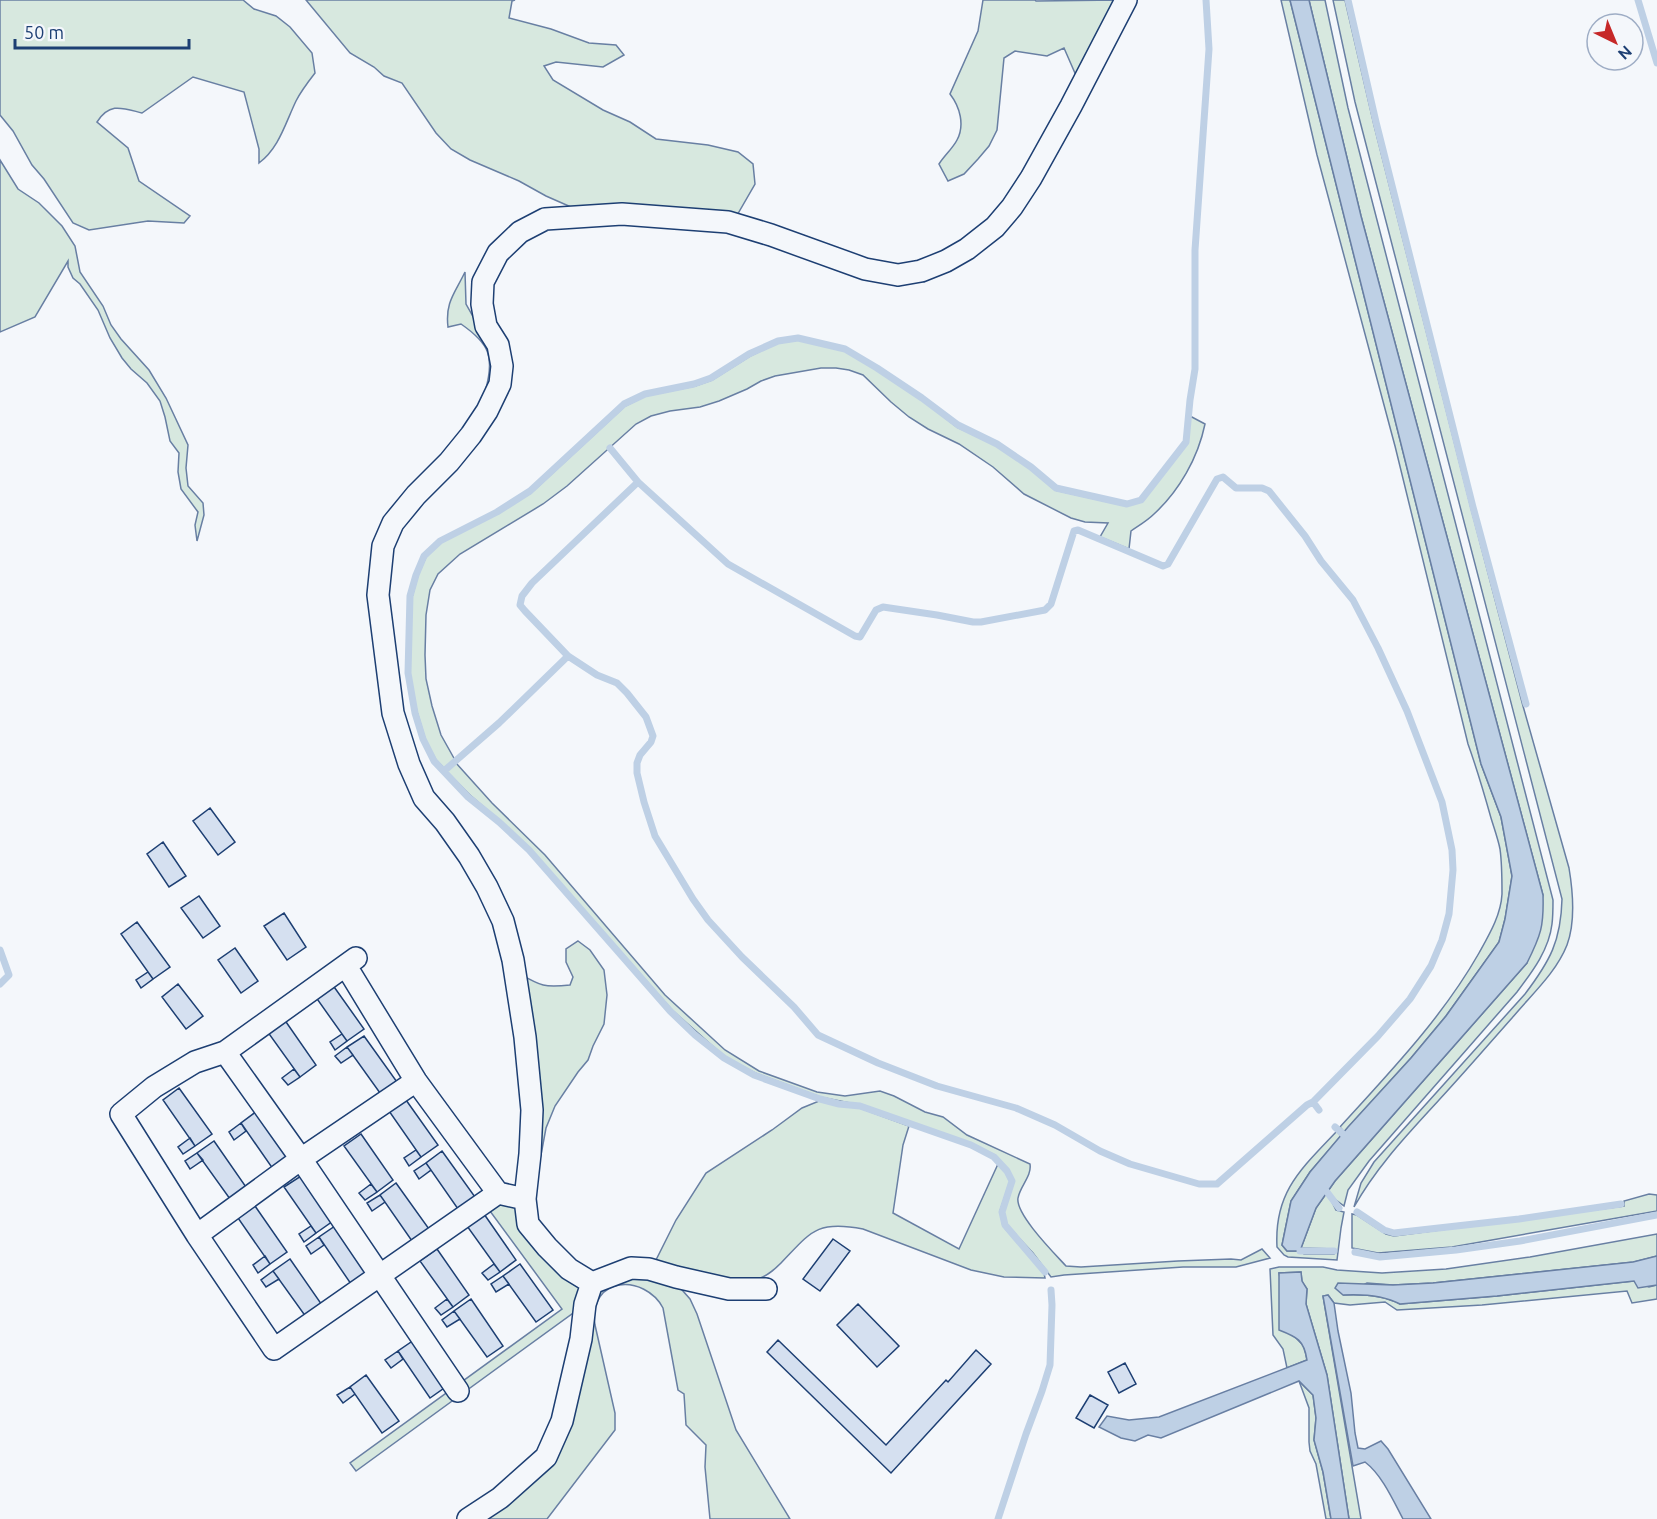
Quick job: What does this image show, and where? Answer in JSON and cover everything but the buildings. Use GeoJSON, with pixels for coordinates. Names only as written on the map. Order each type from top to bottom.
{"type":"FeatureCollection","features":[{"type":"Feature","properties":{"kind":"street"},"geometry":{"type":"LineString","coordinates":[[592,1283],[569,1269],[528,1224],[525,1199],[532,1110],[525,1037],[513,960],[503,921],[487,887],[445,822],[424,798],[409,764],[393,713],[378,595],[383,546],[393,523],[471,435],[500,384],[502,366],[498,345],[486,326],[482,304],[483,282],[498,253],[520,232],[545,219],[622,214],[728,222],[865,269],[898,275],[921,272],[967,249],[995,226],[1012,207],[1065,116],[1126,0]]}},
{"type":"Feature","properties":{"kind":"street"},"geometry":{"type":"LineString","coordinates":[[498,1193],[274,1348],[197,1235],[120,1114],[154,1087],[195,1062],[225,1052],[351,962],[416,1080],[498,1193],[525,1199]]}},
{"type":"Feature","properties":{"kind":"street"},"geometry":{"type":"LineString","coordinates":[[225,1052],[458,1391]]}},
{"type":"Feature","properties":{"kind":"street"},"geometry":{"type":"LineString","coordinates":[[197,1235],[416,1080]]}},
{"type":"Feature","properties":{"kind":"street"},"geometry":{"type":"LineString","coordinates":[[592,1283],[631,1268],[649,1269],[729,1289],[766,1289]]}},
{"type":"Feature","properties":{"kind":"street"},"geometry":{"type":"LineString","coordinates":[[468,1519],[500,1498],[546,1457],[562,1421],[581,1339],[585,1304],[592,1283]]}},
{"type":"Feature","properties":{"kind":"shaded area"},"geometry":{"type":"Polygon","coordinates":[[[0,0],[243,0],[254,9],[276,16],[290,27],[312,53],[315,73],[298,97],[277,143],[259,163],[259,149],[244,92],[193,77],[142,113],[117,108],[107,111],[97,122],[128,148],[139,181],[190,216],[184,223],[148,221],[89,230],[73,223],[32,165],[13,131],[0,115],[0,0]]]}},
{"type":"Feature","properties":{"kind":"shaded area"},"geometry":{"type":"Polygon","coordinates":[[[306,0],[515,0],[512,1],[509,18],[551,29],[589,43],[616,45],[624,55],[603,67],[556,62],[544,66],[553,80],[603,110],[630,122],[656,139],[708,145],[738,152],[753,164],[755,184],[736,217],[580,211],[451,149],[436,133],[402,83],[384,76],[374,67],[350,53],[306,0]]]}},
{"type":"Feature","properties":{"kind":"shaded area"},"geometry":{"type":"Polygon","coordinates":[[[983,0],[1119,0],[1078,80],[1064,48],[1047,56],[1015,51],[1004,58],[997,130],[989,146],[964,174],[948,181],[939,164],[957,140],[961,128],[959,110],[950,94],[978,31],[983,0]]]}},
{"type":"Feature","properties":{"kind":"shaded area"},"geometry":{"type":"Polygon","coordinates":[[[1281,0],[1290,0],[1481,764],[1501,817],[1512,876],[1499,942],[1446,1016],[1344,1132],[1340,1127],[1432,1022],[1479,953],[1499,910],[1502,894],[1502,866],[1498,841],[1468,744],[1395,446],[1317,155],[1281,0]]]}},
{"type":"Feature","properties":{"kind":"shaded area"},"geometry":{"type":"Polygon","coordinates":[[[1309,0],[1325,0],[1348,108],[1553,900],[1552,924],[1547,943],[1539,960],[1517,992],[1369,1161],[1348,1190],[1344,1206],[1328,1194],[1336,1210],[1344,1212],[1337,1260],[1288,1257],[1277,1247],[1280,1211],[1292,1183],[1312,1157],[1337,1131],[1341,1136],[1310,1172],[1291,1201],[1282,1245],[1287,1251],[1300,1251],[1304,1254],[1334,1254],[1335,1249],[1301,1248],[1316,1208],[1335,1181],[1527,963],[1543,895],[1361,216],[1309,0]]]}},
{"type":"Feature","properties":{"kind":"shaded area"},"geometry":{"type":"Polygon","coordinates":[[[1333,0],[1345,0],[1374,125],[1471,508],[1523,706],[1569,868],[1573,906],[1572,926],[1567,945],[1550,974],[1394,1151],[1354,1207],[1361,1183],[1374,1162],[1525,994],[1541,971],[1556,939],[1562,899],[1355,102],[1333,0]]]}},
{"type":"Feature","properties":{"kind":"shaded area"},"geometry":{"type":"Polygon","coordinates":[[[0,160],[18,189],[39,203],[62,226],[75,246],[80,272],[103,306],[111,325],[149,370],[166,398],[188,445],[186,468],[188,486],[203,503],[204,515],[197,541],[195,525],[198,512],[181,489],[178,472],[179,453],[170,441],[160,401],[147,383],[122,358],[98,310],[80,284],[73,278],[68,261],[35,317],[0,332],[0,160]]]}},
{"type":"Feature","properties":{"kind":"shaded area"},"geometry":{"type":"Polygon","coordinates":[[[465,272],[466,304],[494,354],[492,386],[485,392],[490,369],[488,352],[478,338],[461,324],[448,327],[449,304],[465,272]]]}},
{"type":"Feature","properties":{"kind":"shaded area"},"geometry":{"type":"Polygon","coordinates":[[[798,340],[845,351],[876,369],[921,399],[957,427],[996,445],[1030,468],[1055,490],[1127,506],[1142,501],[1188,442],[1190,416],[1205,424],[1198,449],[1186,473],[1163,505],[1131,531],[1129,549],[1100,537],[1108,523],[1085,522],[1071,518],[1024,494],[993,467],[959,444],[909,417],[863,375],[849,370],[821,368],[775,376],[719,401],[651,416],[636,424],[567,486],[543,504],[460,554],[438,574],[430,590],[426,615],[425,655],[426,679],[432,706],[441,735],[455,760],[445,769],[436,760],[425,739],[409,673],[412,597],[426,557],[441,542],[531,493],[625,406],[645,396],[695,386],[712,380],[750,356],[778,343],[798,340]]]}},
{"type":"Feature","properties":{"kind":"shaded area"},"geometry":{"type":"Polygon","coordinates":[[[456,763],[492,803],[545,855],[665,995],[725,1050],[759,1071],[817,1092],[845,1096],[880,1091],[894,1096],[925,1112],[943,1117],[967,1135],[1030,1164],[1029,1173],[1019,1194],[1019,1205],[1037,1234],[1066,1266],[1241,1260],[1262,1249],[1270,1258],[1236,1267],[1183,1267],[1051,1277],[1033,1253],[1006,1224],[1004,1212],[1014,1181],[995,1155],[972,1144],[860,1105],[820,1097],[755,1073],[725,1057],[672,1010],[530,849],[446,771],[456,763]]]}},
{"type":"Feature","properties":{"kind":"shaded area"},"geometry":{"type":"Polygon","coordinates":[[[578,941],[590,950],[604,970],[607,995],[604,1024],[588,1060],[555,1106],[546,1128],[530,1194],[518,973],[543,985],[570,985],[573,977],[566,962],[566,949],[578,941]]]}},
{"type":"Feature","properties":{"kind":"shaded area"},"geometry":{"type":"Polygon","coordinates":[[[819,1101],[860,1108],[909,1126],[903,1145],[893,1213],[959,1249],[998,1164],[1006,1172],[1010,1181],[1000,1211],[1003,1226],[1044,1273],[1045,1278],[1004,1277],[971,1270],[863,1229],[835,1226],[824,1228],[808,1236],[772,1271],[754,1280],[715,1276],[655,1262],[676,1220],[706,1173],[802,1108],[819,1101]]]}},
{"type":"Feature","properties":{"kind":"shaded area"},"geometry":{"type":"Polygon","coordinates":[[[1649,1194],[1657,1195],[1657,1211],[1452,1247],[1378,1253],[1352,1248],[1352,1214],[1386,1234],[1394,1236],[1624,1206],[1624,1201],[1649,1194]]]}},
{"type":"Feature","properties":{"kind":"shaded area"},"geometry":{"type":"Polygon","coordinates":[[[501,1199],[518,1203],[557,1272],[583,1290],[580,1308],[356,1471],[350,1463],[562,1309],[487,1207],[501,1199]]]}},
{"type":"Feature","properties":{"kind":"shaded area"},"geometry":{"type":"Polygon","coordinates":[[[1657,1234],[1657,1256],[1634,1262],[1433,1283],[1393,1285],[1367,1283],[1343,1295],[1372,1296],[1400,1304],[1634,1281],[1649,1287],[1657,1285],[1657,1299],[1632,1303],[1627,1291],[1482,1305],[1397,1310],[1385,1302],[1350,1305],[1334,1303],[1328,1295],[1323,1296],[1361,1519],[1349,1519],[1327,1375],[1306,1304],[1307,1289],[1302,1282],[1301,1272],[1279,1273],[1293,1335],[1304,1346],[1307,1360],[1287,1368],[1283,1349],[1273,1335],[1270,1269],[1323,1267],[1382,1273],[1446,1269],[1530,1257],[1657,1234]]]}},
{"type":"Feature","properties":{"kind":"shaded area"},"geometry":{"type":"Polygon","coordinates":[[[627,1273],[675,1282],[690,1299],[736,1430],[790,1519],[710,1519],[705,1467],[706,1445],[686,1425],[684,1394],[678,1390],[663,1308],[655,1297],[644,1289],[632,1285],[620,1285],[600,1296],[595,1309],[595,1325],[615,1413],[615,1430],[547,1519],[473,1519],[532,1479],[596,1289],[627,1273]]]}},
{"type":"Feature","properties":{"kind":"shaded area"},"geometry":{"type":"Polygon","coordinates":[[[1299,1381],[1313,1395],[1316,1418],[1314,1440],[1323,1472],[1331,1519],[1326,1519],[1316,1464],[1310,1451],[1309,1408],[1299,1381]]]}},
{"type":"Feature","properties":{"kind":"water"},"geometry":{"type":"Polygon","coordinates":[[[1290,0],[1309,0],[1361,216],[1543,895],[1541,930],[1527,963],[1335,1181],[1316,1208],[1300,1251],[1287,1251],[1282,1245],[1291,1201],[1310,1172],[1446,1016],[1499,942],[1512,876],[1501,817],[1481,764],[1290,0]]]}},
{"type":"Feature","properties":{"kind":"water"},"geometry":{"type":"Polygon","coordinates":[[[1657,1256],[1657,1285],[1638,1288],[1634,1281],[1400,1304],[1372,1296],[1343,1295],[1335,1288],[1338,1283],[1393,1285],[1433,1283],[1633,1262],[1657,1256]]]}},
{"type":"Feature","properties":{"kind":"water"},"geometry":{"type":"Polygon","coordinates":[[[1301,1272],[1302,1281],[1307,1289],[1306,1304],[1327,1375],[1349,1519],[1331,1519],[1323,1472],[1314,1440],[1316,1418],[1313,1395],[1299,1381],[1161,1438],[1148,1435],[1135,1441],[1121,1438],[1099,1427],[1107,1416],[1129,1420],[1159,1417],[1307,1360],[1299,1340],[1279,1330],[1279,1273],[1301,1272]]]}},
{"type":"Feature","properties":{"kind":"water"},"geometry":{"type":"Polygon","coordinates":[[[1328,1295],[1334,1303],[1351,1393],[1358,1448],[1365,1449],[1381,1441],[1431,1519],[1403,1519],[1387,1488],[1371,1467],[1365,1462],[1353,1466],[1323,1296],[1328,1295]]]}},
{"type":"Feature","properties":{"kind":"waterway"},"geometry":{"type":"LineString","coordinates":[[1045,1272],[1005,1225],[1002,1212],[1012,1181],[1007,1171],[994,1157],[971,1145],[860,1106],[820,1099],[754,1075],[724,1058],[670,1011],[529,850],[468,797],[434,761],[423,739],[415,713],[408,673],[410,596],[424,556],[440,541],[497,512],[530,491],[624,404],[645,394],[694,384],[711,378],[749,354],[778,341],[798,338],[845,349],[922,398],[958,425],[997,444],[1031,467],[1056,488],[1127,504],[1141,500],[1186,442],[1195,369],[1195,250],[1209,49],[1206,0]]}},
{"type":"Feature","properties":{"kind":"waterway"},"geometry":{"type":"LineString","coordinates":[[1348,0],[1376,122],[1473,507],[1526,704]]}},
{"type":"Feature","properties":{"kind":"waterway"},"geometry":{"type":"LineString","coordinates":[[1638,0],[1657,63]]}},
{"type":"Feature","properties":{"kind":"waterway"},"geometry":{"type":"LineString","coordinates":[[610,448],[638,482],[728,564],[860,637],[876,610],[883,607],[973,622],[1045,610],[1051,604],[1074,531],[1078,530],[1163,566],[1168,564],[1217,479],[1223,477],[1236,488],[1262,488],[1269,491],[1353,600],[1407,711],[1442,802],[1452,850],[1453,870],[1449,914],[1442,940],[1431,966],[1410,999],[1378,1036],[1313,1102],[1217,1184],[1199,1184],[1130,1164],[1100,1151],[1055,1125],[1016,1108],[937,1086],[878,1063],[818,1035],[794,1007],[742,957],[708,920],[655,836],[637,773],[640,755],[653,736],[646,717],[617,683],[597,675],[568,656],[520,605],[522,596],[532,583],[638,482]]}},
{"type":"Feature","properties":{"kind":"waterway"},"geometry":{"type":"LineString","coordinates":[[444,771],[499,723],[568,656]]}},
{"type":"Feature","properties":{"kind":"waterway"},"geometry":{"type":"LineString","coordinates":[[0,950],[9,975],[0,984]]}},
{"type":"Feature","properties":{"kind":"waterway"},"geometry":{"type":"LineString","coordinates":[[1313,1102],[1319,1110]]}},
{"type":"Feature","properties":{"kind":"waterway"},"geometry":{"type":"LineString","coordinates":[[1335,1127],[1343,1134]]}},
{"type":"Feature","properties":{"kind":"waterway"},"geometry":{"type":"LineString","coordinates":[[1327,1192],[1339,1208]]}},
{"type":"Feature","properties":{"kind":"waterway"},"geometry":{"type":"LineString","coordinates":[[1357,1212],[1384,1230],[1394,1233],[1519,1219],[1621,1204]]}},
{"type":"Feature","properties":{"kind":"waterway"},"geometry":{"type":"LineString","coordinates":[[1355,1252],[1380,1257],[1456,1250],[1520,1241],[1657,1215]]}},
{"type":"Feature","properties":{"kind":"waterway"},"geometry":{"type":"LineString","coordinates":[[1300,1251],[1334,1251]]}},
{"type":"Feature","properties":{"kind":"waterway"},"geometry":{"type":"LineString","coordinates":[[998,1519],[1050,1365],[1051,1290]]}}]}
